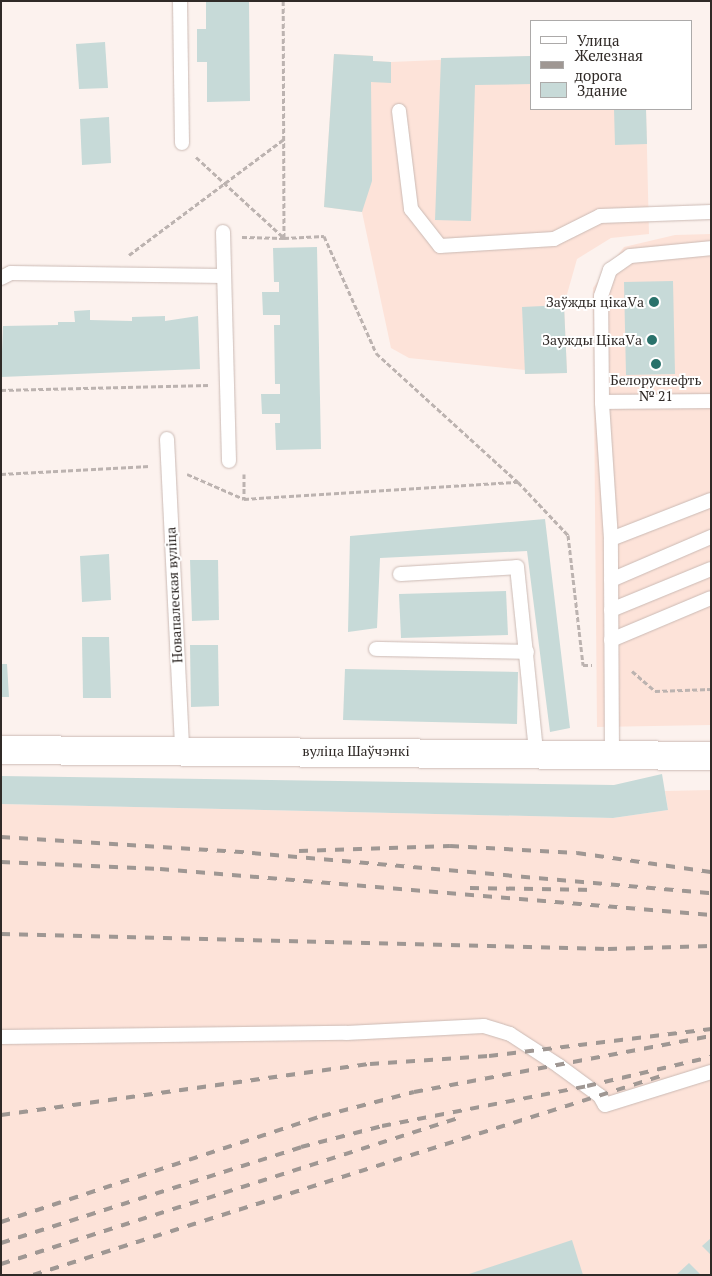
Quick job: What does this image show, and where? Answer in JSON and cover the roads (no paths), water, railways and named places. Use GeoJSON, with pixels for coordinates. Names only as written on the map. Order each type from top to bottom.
{"type":"FeatureCollection","features":[{"type":"Feature","properties":{"kind":"street","name":"вуліца Шаўчэнкі"},"geometry":{"type":"LineString","coordinates":[[1,750],[536,752],[612,756],[711,756]]}},
{"type":"Feature","properties":{"kind":"lane"},"geometry":{"type":"LineString","coordinates":[[180,1],[182,143]]}},
{"type":"Feature","properties":{"kind":"lane"},"geometry":{"type":"LineString","coordinates":[[399,111],[410,209],[440,246],[554,239],[600,216],[711,212]]}},
{"type":"Feature","properties":{"kind":"lane"},"geometry":{"type":"LineString","coordinates":[[222,232],[229,460]]}},
{"type":"Feature","properties":{"kind":"lane"},"geometry":{"type":"LineString","coordinates":[[612,756],[611,539],[602,402],[601,296],[610,270],[630,256],[711,248]]}},
{"type":"Feature","properties":{"kind":"lane"},"geometry":{"type":"LineString","coordinates":[[1,278],[11,273],[224,276]]}},
{"type":"Feature","properties":{"kind":"lane"},"geometry":{"type":"LineString","coordinates":[[602,402],[711,401]]}},
{"type":"Feature","properties":{"kind":"lane","name":"Новапалеская вуліца"},"geometry":{"type":"LineString","coordinates":[[167,439],[182,750]]}},
{"type":"Feature","properties":{"kind":"lane"},"geometry":{"type":"LineString","coordinates":[[611,539],[711,500]]}},
{"type":"Feature","properties":{"kind":"lane"},"geometry":{"type":"LineString","coordinates":[[611,580],[711,537]]}},
{"type":"Feature","properties":{"kind":"lane"},"geometry":{"type":"LineString","coordinates":[[400,574],[517,567],[536,752]]}},
{"type":"Feature","properties":{"kind":"lane"},"geometry":{"type":"LineString","coordinates":[[611,610],[711,569]]}},
{"type":"Feature","properties":{"kind":"lane"},"geometry":{"type":"LineString","coordinates":[[611,640],[711,598]]}},
{"type":"Feature","properties":{"kind":"lane"},"geometry":{"type":"LineString","coordinates":[[376,648],[527,652]]}},
{"type":"Feature","properties":{"kind":"lane"},"geometry":{"type":"LineString","coordinates":[[1,1037],[346,1033],[484,1026],[510,1034],[559,1066],[600,1096],[604,1105],[711,1072]]}},
{"type":"Feature","properties":{"kind":"railway"},"geometry":{"type":"LineString","coordinates":[[1,837],[252,853],[711,893]]}},
{"type":"Feature","properties":{"kind":"railway"},"geometry":{"type":"LineString","coordinates":[[299,851],[450,846],[577,853],[711,872]]}},
{"type":"Feature","properties":{"kind":"railway"},"geometry":{"type":"LineString","coordinates":[[1,862],[160,869],[711,915]]}},
{"type":"Feature","properties":{"kind":"railway"},"geometry":{"type":"LineString","coordinates":[[470,888],[595,890]]}},
{"type":"Feature","properties":{"kind":"railway"},"geometry":{"type":"LineString","coordinates":[[1,934],[608,949],[711,946]]}},
{"type":"Feature","properties":{"kind":"railway"},"geometry":{"type":"LineString","coordinates":[[1,1115],[370,1064],[489,1056],[711,1029]]}},
{"type":"Feature","properties":{"kind":"railway"},"geometry":{"type":"LineString","coordinates":[[1,1222],[322,1116],[414,1092],[711,1036]]}},
{"type":"Feature","properties":{"kind":"railway"},"geometry":{"type":"LineString","coordinates":[[1,1243],[301,1147],[382,1126],[587,1086],[711,1057]]}},
{"type":"Feature","properties":{"kind":"railway"},"geometry":{"type":"LineString","coordinates":[[33,1275],[667,1074]]}},
{"type":"Feature","properties":{"kind":"railway"},"geometry":{"type":"LineString","coordinates":[[1,1264],[461,1117]]}},
{"type":"Feature","properties":{"kind":"place","name":"Заўжды цікаVа"},"geometry":{"type":"Point","coordinates":[654,302]}},
{"type":"Feature","properties":{"kind":"place","name":"Заужды ЦікаVа"},"geometry":{"type":"Point","coordinates":[652,340]}},
{"type":"Feature","properties":{"kind":"place","name":"Белоруснефть № 21"},"geometry":{"type":"Point","coordinates":[656,364]}}]}
